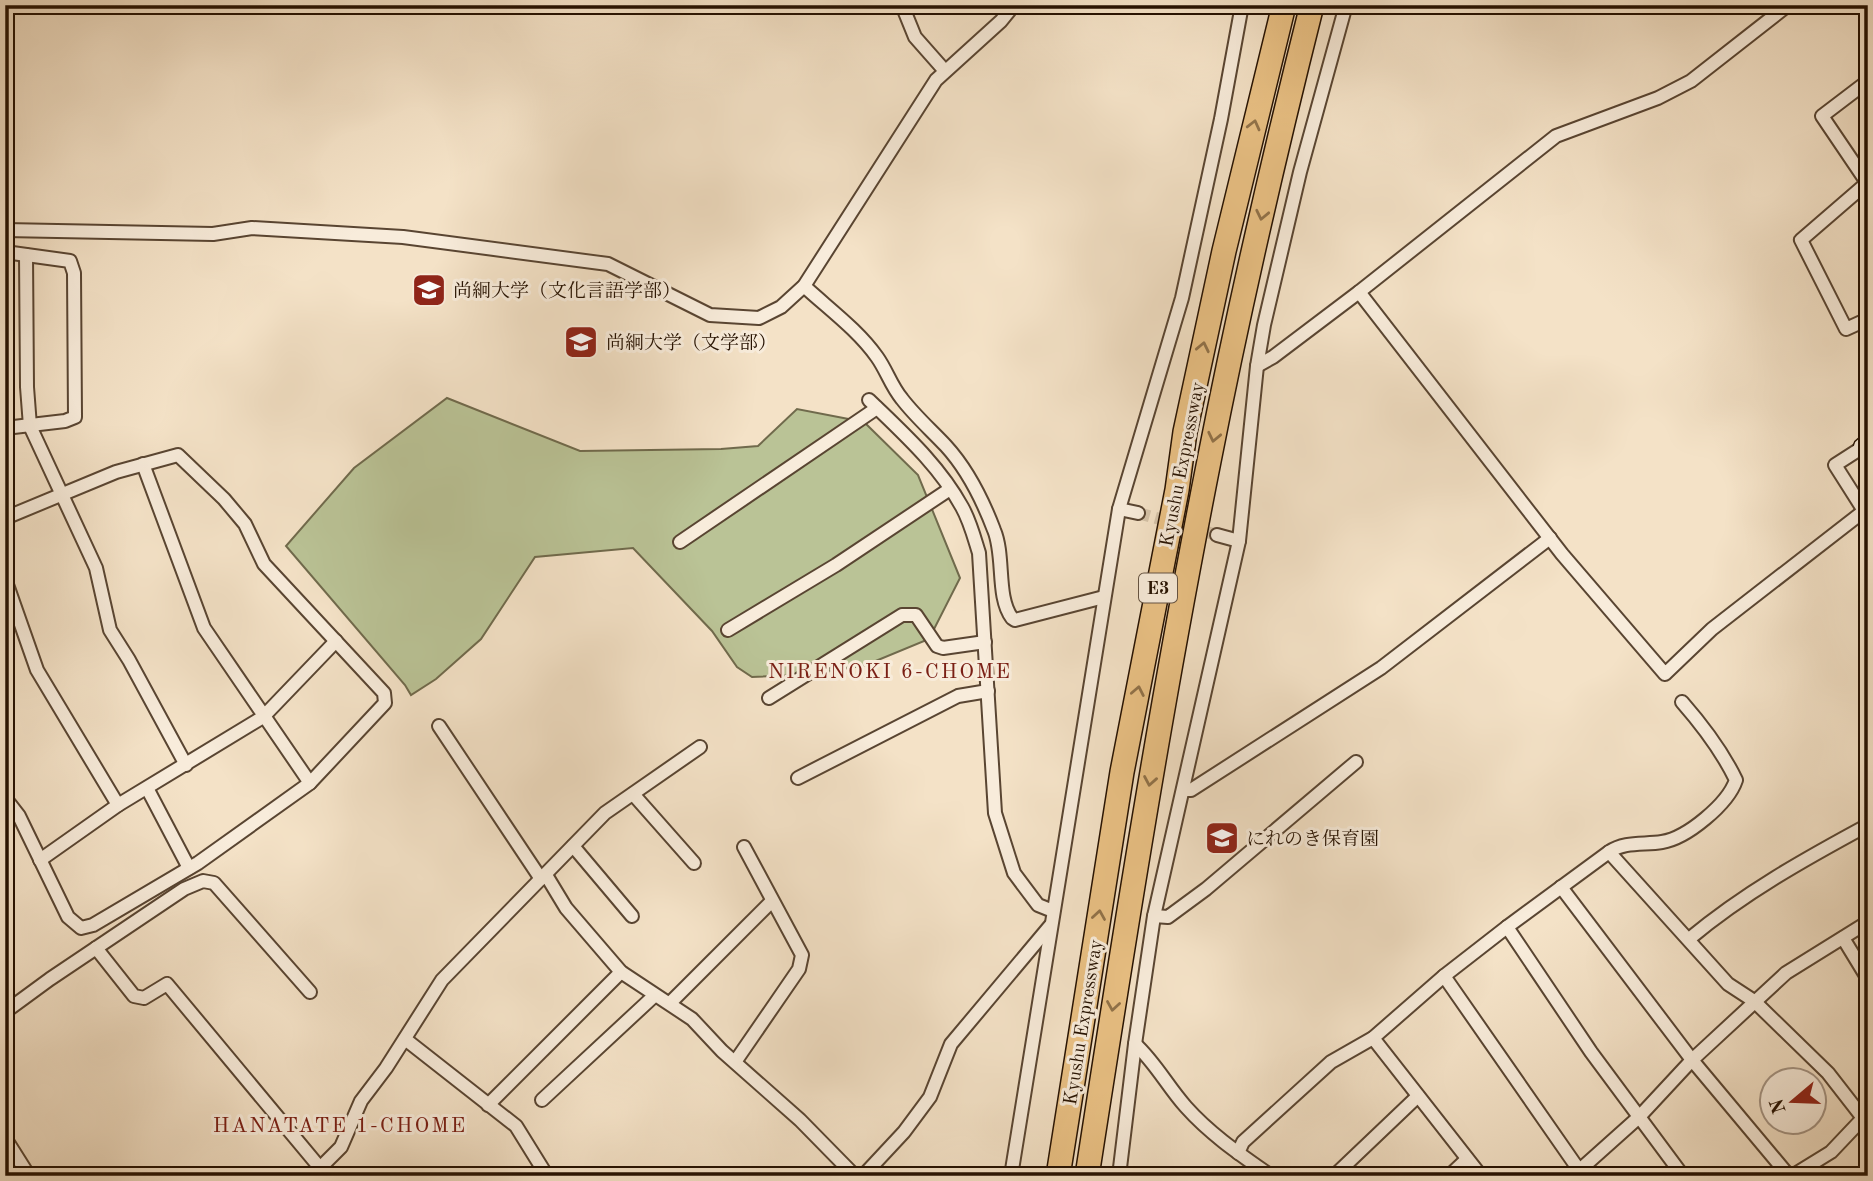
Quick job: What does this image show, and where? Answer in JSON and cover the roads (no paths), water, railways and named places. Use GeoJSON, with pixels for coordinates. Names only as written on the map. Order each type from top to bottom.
{"type":"FeatureCollection","features":[{"type":"Feature","properties":{"kind":"highway","name":"Kyushu Expressway"},"geometry":{"type":"LineString","coordinates":[[1058,1176],[1122,772],[1185,432],[1224,251],[1284,5]]}},
{"type":"Feature","properties":{"kind":"highway","name":"Kyushu Expressway"},"geometry":{"type":"LineString","coordinates":[[1087,1176],[1134,872],[1203,491],[1275,152],[1312,5]]}},
{"type":"Feature","properties":{"kind":"street"},"geometry":{"type":"LineString","coordinates":[[902,5],[915,37],[946,71]]}},
{"type":"Feature","properties":{"kind":"street"},"geometry":{"type":"LineString","coordinates":[[5,230],[213,234],[252,228],[430,240],[608,264],[710,315],[759,318],[781,307],[804,286],[936,80],[1001,21],[1014,5]]}},
{"type":"Feature","properties":{"kind":"street"},"geometry":{"type":"LineString","coordinates":[[1011,1176],[1119,509],[1182,298],[1221,119],[1242,5]]}},
{"type":"Feature","properties":{"kind":"street"},"geometry":{"type":"LineString","coordinates":[[1119,1176],[1154,916],[1239,541],[1257,366],[1264,325],[1300,172],[1346,5]]}},
{"type":"Feature","properties":{"kind":"street"},"geometry":{"type":"LineString","coordinates":[[1257,366],[1273,357],[1359,292],[1556,136],[1658,98],[1691,81],[1788,5]]}},
{"type":"Feature","properties":{"kind":"street"},"geometry":{"type":"LineString","coordinates":[[1868,81],[1822,116],[1868,183],[1801,240],[1846,329],[1865,320],[1868,335]]}},
{"type":"Feature","properties":{"kind":"street"},"geometry":{"type":"LineString","coordinates":[[5,252],[70,261],[74,273],[75,417],[65,421],[5,428]]}},
{"type":"Feature","properties":{"kind":"street"},"geometry":{"type":"LineString","coordinates":[[26,255],[30,426],[96,568],[110,630],[186,765]]}},
{"type":"Feature","properties":{"kind":"street"},"geometry":{"type":"LineString","coordinates":[[804,286],[856,332],[878,359],[901,398],[948,448],[967,474],[995,532],[1002,560],[1004,604],[1012,618],[1015,620],[1104,597]]}},
{"type":"Feature","properties":{"kind":"street"},"geometry":{"type":"LineString","coordinates":[[1359,292],[1550,538],[1665,674],[1712,629],[1866,514],[1835,465],[1865,445]]}},
{"type":"Feature","properties":{"kind":"street"},"geometry":{"type":"LineString","coordinates":[[680,542],[873,404],[910,439],[950,489],[967,517],[978,553],[995,813],[1014,873],[1038,905],[1053,911]]}},
{"type":"Feature","properties":{"kind":"street"},"geometry":{"type":"LineString","coordinates":[[5,518],[116,472],[178,454],[246,524],[264,564],[384,693],[385,703],[310,783],[189,868],[93,925],[81,928],[68,917],[19,816],[5,798]]}},
{"type":"Feature","properties":{"kind":"street"},"geometry":{"type":"LineString","coordinates":[[143,464],[204,628],[310,783]]}},
{"type":"Feature","properties":{"kind":"street"},"geometry":{"type":"LineString","coordinates":[[728,630],[836,565],[950,489]]}},
{"type":"Feature","properties":{"kind":"street"},"geometry":{"type":"LineString","coordinates":[[1119,509],[1139,513]]}},
{"type":"Feature","properties":{"kind":"street"},"geometry":{"type":"LineString","coordinates":[[1217,535],[1239,541]]}},
{"type":"Feature","properties":{"kind":"street"},"geometry":{"type":"LineString","coordinates":[[1183,790],[1191,790],[1381,668],[1550,538]]}},
{"type":"Feature","properties":{"kind":"street"},"geometry":{"type":"LineString","coordinates":[[5,579],[37,670],[118,804]]}},
{"type":"Feature","properties":{"kind":"street"},"geometry":{"type":"LineString","coordinates":[[769,698],[902,615],[916,615],[937,646],[943,648],[985,642]]}},
{"type":"Feature","properties":{"kind":"street"},"geometry":{"type":"LineString","coordinates":[[40,860],[118,804],[263,717],[336,641]]}},
{"type":"Feature","properties":{"kind":"street"},"geometry":{"type":"LineString","coordinates":[[798,778],[958,696],[988,691]]}},
{"type":"Feature","properties":{"kind":"street"},"geometry":{"type":"LineString","coordinates":[[1238,1153],[1242,1142],[1331,1062],[1373,1038],[1507,926],[1609,852],[1625,845],[1664,842],[1678,837],[1708,816],[1733,790],[1736,780],[1710,733],[1682,702]]}},
{"type":"Feature","properties":{"kind":"street"},"geometry":{"type":"LineString","coordinates":[[439,726],[566,908],[621,972],[692,1019],[800,1120],[855,1176]]}},
{"type":"Feature","properties":{"kind":"street"},"geometry":{"type":"LineString","coordinates":[[96,948],[134,996],[145,998],[167,984],[316,1172],[341,1147],[361,1101],[442,980],[605,813],[699,747]]}},
{"type":"Feature","properties":{"kind":"street"},"geometry":{"type":"LineString","coordinates":[[1154,916],[1168,917],[1206,890],[1356,762]]}},
{"type":"Feature","properties":{"kind":"street"},"geometry":{"type":"LineString","coordinates":[[146,788],[189,868]]}},
{"type":"Feature","properties":{"kind":"street"},"geometry":{"type":"LineString","coordinates":[[633,794],[694,863]]}},
{"type":"Feature","properties":{"kind":"street"},"geometry":{"type":"LineString","coordinates":[[1689,939],[1724,909],[1760,886],[1868,825]]}},
{"type":"Feature","properties":{"kind":"street"},"geometry":{"type":"LineString","coordinates":[[573,846],[632,916]]}},
{"type":"Feature","properties":{"kind":"street"},"geometry":{"type":"LineString","coordinates":[[735,1062],[799,969],[802,955],[744,847]]}},
{"type":"Feature","properties":{"kind":"street"},"geometry":{"type":"LineString","coordinates":[[1561,887],[1692,1060],[1791,1176],[1831,1152],[1866,1120],[1828,1073],[1754,1001],[1728,984],[1609,852]]}},
{"type":"Feature","properties":{"kind":"street"},"geometry":{"type":"LineString","coordinates":[[5,1012],[184,889],[203,881],[214,883],[310,992]]}},
{"type":"Feature","properties":{"kind":"street"},"geometry":{"type":"LineString","coordinates":[[670,1003],[772,901]]}},
{"type":"Feature","properties":{"kind":"street"},"geometry":{"type":"LineString","coordinates":[[1444,976],[1576,1173],[1639,1117],[1692,1060],[1786,973],[1868,922]]}},
{"type":"Feature","properties":{"kind":"street"},"geometry":{"type":"LineString","coordinates":[[863,1176],[904,1132],[930,1097],[951,1044],[1051,925]]}},
{"type":"Feature","properties":{"kind":"street"},"geometry":{"type":"LineString","coordinates":[[1507,926],[1591,1052],[1683,1176]]}},
{"type":"Feature","properties":{"kind":"street"},"geometry":{"type":"LineString","coordinates":[[1843,938],[1868,979]]}},
{"type":"Feature","properties":{"kind":"street"},"geometry":{"type":"LineString","coordinates":[[488,1105],[621,972]]}},
{"type":"Feature","properties":{"kind":"street"},"geometry":{"type":"LineString","coordinates":[[542,1100],[654,996]]}},
{"type":"Feature","properties":{"kind":"street"},"geometry":{"type":"LineString","coordinates":[[1373,1038],[1481,1176]]}},
{"type":"Feature","properties":{"kind":"street"},"geometry":{"type":"LineString","coordinates":[[405,1039],[516,1126],[547,1176]]}},
{"type":"Feature","properties":{"kind":"street"},"geometry":{"type":"LineString","coordinates":[[1135,1044],[1149,1056],[1185,1106],[1215,1136],[1271,1176]]}},
{"type":"Feature","properties":{"kind":"street"},"geometry":{"type":"LineString","coordinates":[[1334,1176],[1418,1096]]}},
{"type":"Feature","properties":{"kind":"street"},"geometry":{"type":"LineString","coordinates":[[5,1138],[29,1176]]}},
{"type":"Feature","properties":{"kind":"street"},"geometry":{"type":"LineString","coordinates":[[1449,1176],[1467,1159]]}},
{"type":"Feature","properties":{"kind":"tunnel"},"geometry":{"type":"LineString","coordinates":[[1138,513],[1217,535]]}},
{"type":"Feature","properties":{"kind":"place","name":"尚絅大学（文化言語学部）"},"geometry":{"type":"Point","coordinates":[429,290]}},
{"type":"Feature","properties":{"kind":"place","name":"尚絅大学（文学部）"},"geometry":{"type":"Point","coordinates":[581,342]}},
{"type":"Feature","properties":{"kind":"place","name":"にれのき保育園"},"geometry":{"type":"Point","coordinates":[1222,838]}},
{"type":"Feature","properties":{"kind":"district","name":"NIRENOKI 6-CHOME"},"geometry":{"type":"Point","coordinates":[890,671]}},
{"type":"Feature","properties":{"kind":"district","name":"HANATATE 1-CHOME"},"geometry":{"type":"Point","coordinates":[340,1125]}}]}
